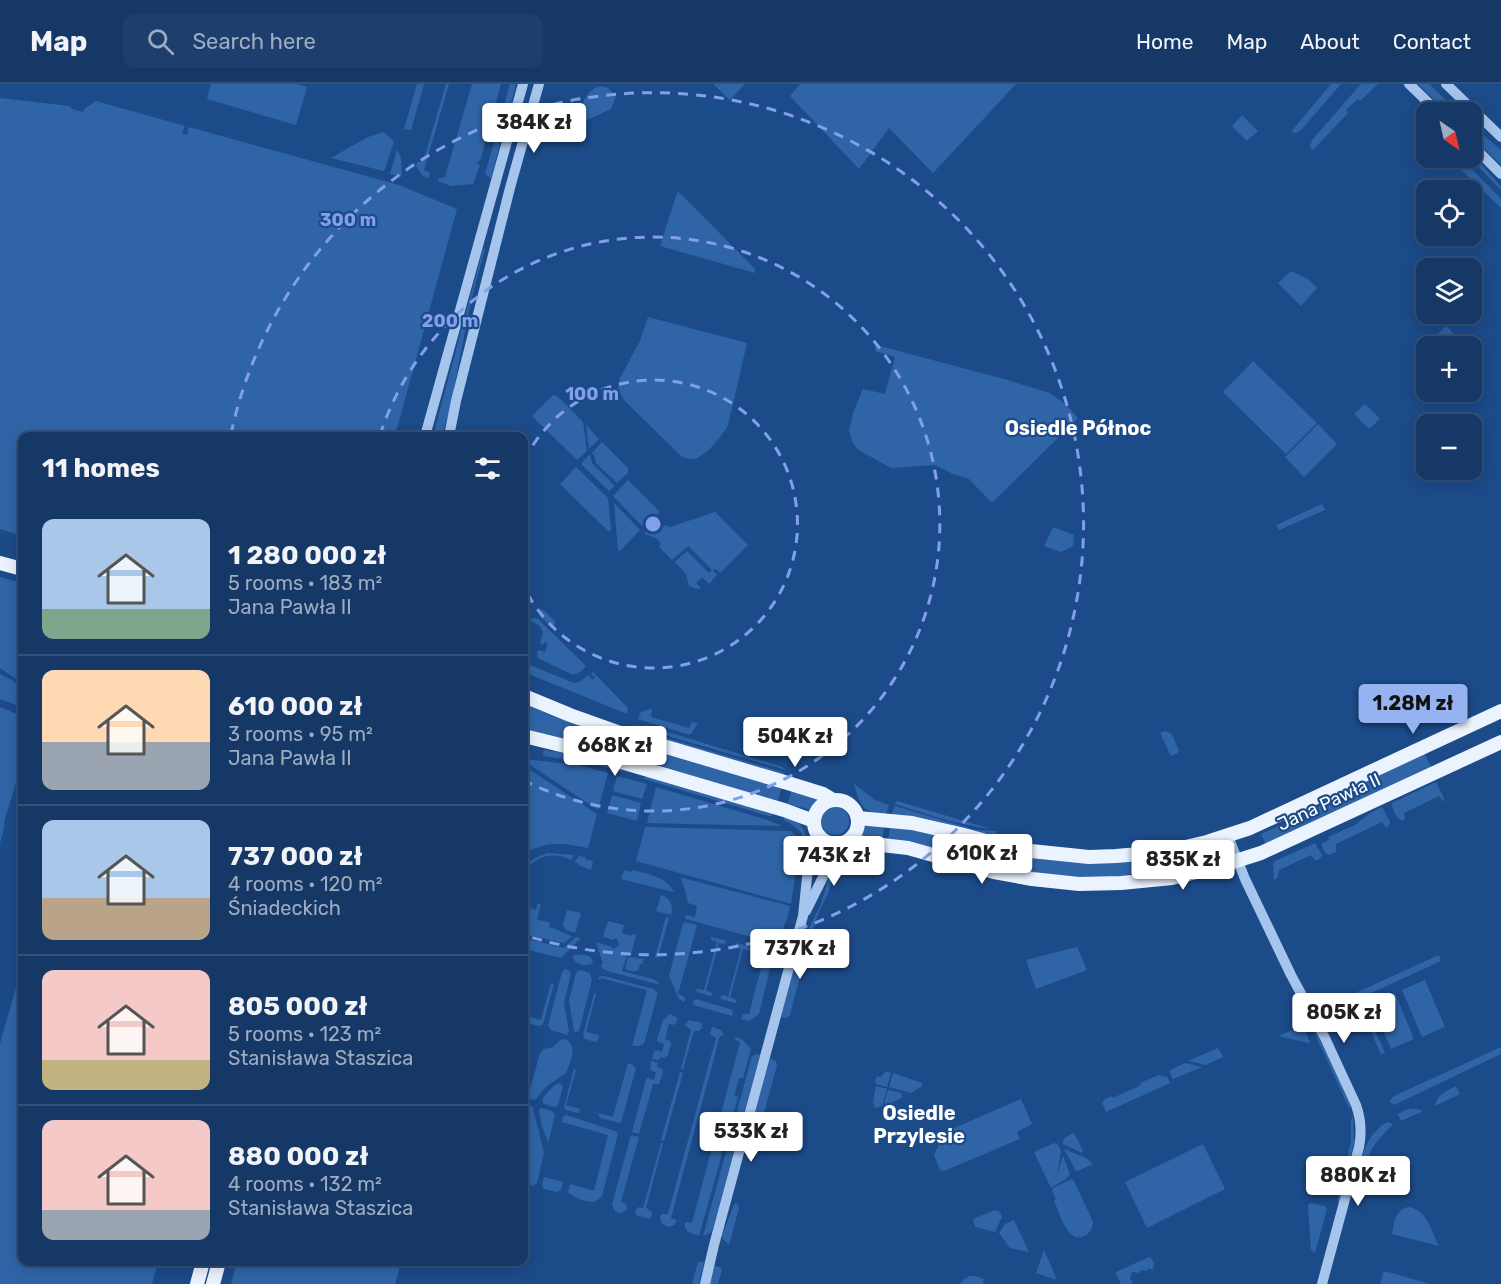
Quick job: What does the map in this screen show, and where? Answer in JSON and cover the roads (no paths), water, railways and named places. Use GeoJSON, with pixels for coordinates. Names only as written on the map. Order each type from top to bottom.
{"type":"FeatureCollection","features":[{"type":"Feature","properties":{"kind":"main road"},"geometry":{"type":"LineString","coordinates":[[0,563],[18,569]]}},
{"type":"Feature","properties":{"kind":"main road"},"geometry":{"type":"LineString","coordinates":[[528,698],[626,735],[792,784],[823,794],[833,800]]}},
{"type":"Feature","properties":{"kind":"main road","name":"Jana Pawła II"},"geometry":{"type":"LineString","coordinates":[[858,818],[912,823],[1030,851],[1089,857],[1151,853],[1206,842],[1260,824],[1501,711]]}},
{"type":"Feature","properties":{"kind":"main road"},"geometry":{"type":"LineString","coordinates":[[528,737],[577,749],[784,810],[815,826],[824,840],[841,842],[853,835],[858,818],[851,806],[840,800],[833,800],[822,804],[815,814],[815,826]]}},
{"type":"Feature","properties":{"kind":"main road","name":"Jana Pawła II"},"geometry":{"type":"LineString","coordinates":[[841,842],[908,848],[994,872],[1032,879],[1079,884],[1130,883],[1172,878],[1238,862],[1261,853],[1501,742]]}},
{"type":"Feature","properties":{"kind":"main road"},"geometry":{"type":"LineString","coordinates":[[197,1284],[202,1266]]}},
{"type":"Feature","properties":{"kind":"main road"},"geometry":{"type":"LineString","coordinates":[[213,1284],[218,1266]]}},
{"type":"Feature","properties":{"kind":"street"},"geometry":{"type":"LineString","coordinates":[[426,432],[523,84]]}},
{"type":"Feature","properties":{"kind":"street"},"geometry":{"type":"LineString","coordinates":[[450,432],[510,188],[539,84]]}},
{"type":"Feature","properties":{"kind":"street"},"geometry":{"type":"LineString","coordinates":[[1409,84],[1428,102]]}},
{"type":"Feature","properties":{"kind":"street"},"geometry":{"type":"LineString","coordinates":[[1446,84],[1501,137]]}},
{"type":"Feature","properties":{"kind":"street"},"geometry":{"type":"LineString","coordinates":[[1482,155],[1501,174]]}},
{"type":"Feature","properties":{"kind":"street"},"geometry":{"type":"LineString","coordinates":[[705,1284],[803,916],[815,826]]}},
{"type":"Feature","properties":{"kind":"street"},"geometry":{"type":"LineString","coordinates":[[1228,836],[1291,975],[1325,1038],[1359,1114],[1361,1125],[1359,1147],[1322,1284]]}},
{"type":"Feature","properties":{"kind":"street"},"geometry":{"type":"LineString","coordinates":[[803,916],[825,873],[831,853],[841,842]]}},
{"type":"Feature","properties":{"kind":"district","name":"Osiedle Północ"},"geometry":{"type":"Point","coordinates":[1078,428]}},
{"type":"Feature","properties":{"kind":"district","name":"Osiedle Przylesie"},"geometry":{"type":"Point","coordinates":[919,1124]}}]}
